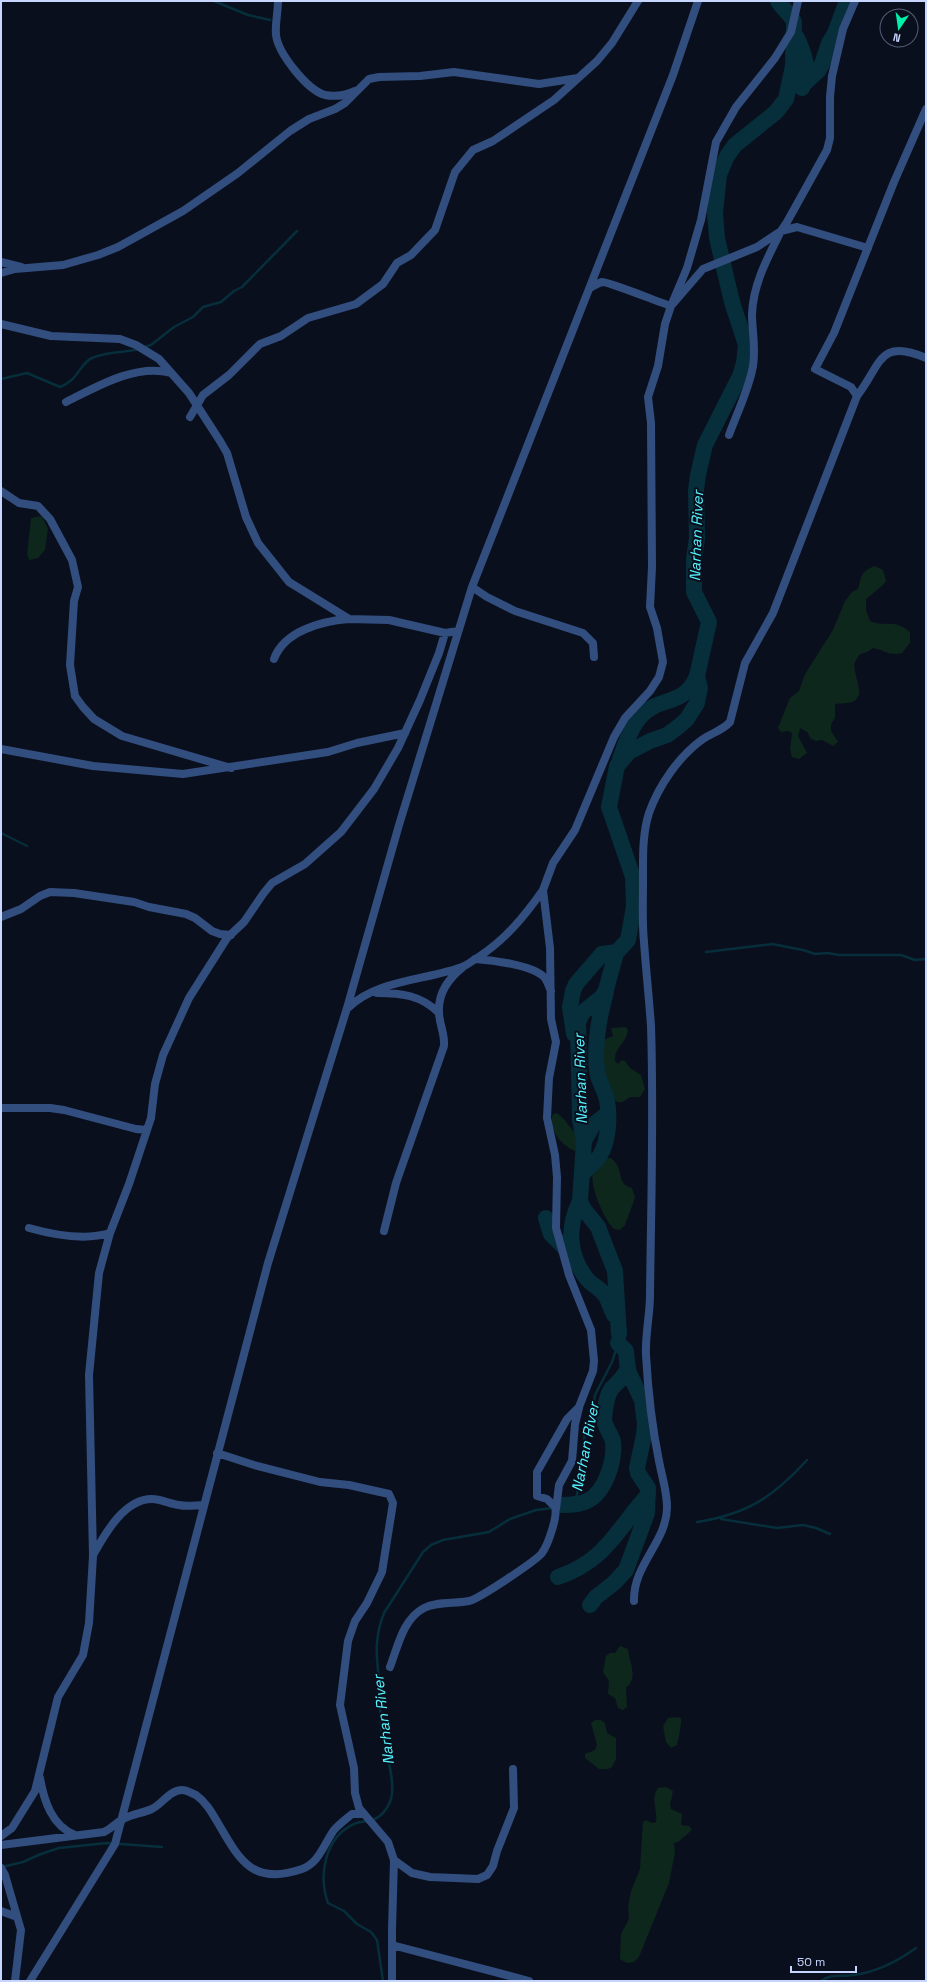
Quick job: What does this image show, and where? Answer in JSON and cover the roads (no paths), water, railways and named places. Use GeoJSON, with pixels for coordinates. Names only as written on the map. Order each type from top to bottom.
{"type":"FeatureCollection","features":[{"type":"Feature","properties":{"kind":"street"},"geometry":{"type":"LineString","coordinates":[[278,1],[276,35],[284,55],[302,78],[314,90],[324,95],[342,95],[359,89]]}},
{"type":"Feature","properties":{"kind":"street"},"geometry":{"type":"LineString","coordinates":[[190,417],[202,395],[229,375],[260,344],[281,336],[308,318],[356,304],[382,284],[397,263],[411,255],[435,230],[455,172],[473,150],[509,132],[554,100],[597,61],[607,49],[638,1]]}},
{"type":"Feature","properties":{"kind":"street"},"geometry":{"type":"LineString","coordinates":[[30,1981],[115,1844],[268,1263],[347,1008],[399,825],[458,631],[472,587],[673,75],[698,1]]}},
{"type":"Feature","properties":{"kind":"street"},"geometry":{"type":"LineString","coordinates":[[384,1231],[396,1183],[444,1046],[444,1035],[438,1013],[440,999],[445,986],[453,975],[505,937],[529,910],[543,890],[553,863],[575,830],[614,737],[625,718],[650,691],[659,677],[663,662],[657,628],[650,608],[652,567],[651,423],[648,397],[658,366],[663,332],[671,306],[687,268],[701,220],[716,142],[736,107],[775,58],[791,32],[798,1]]}},
{"type":"Feature","properties":{"kind":"street"},"geometry":{"type":"LineString","coordinates":[[729,435],[753,366],[754,342],[752,314],[755,289],[767,258],[827,150],[830,138],[830,97],[832,76],[843,29],[855,1]]}},
{"type":"Feature","properties":{"kind":"street"},"geometry":{"type":"LineString","coordinates":[[1,274],[26,268],[63,265],[98,255],[118,246],[183,211],[238,173],[290,131],[309,119],[346,103],[370,79],[378,77],[420,76],[454,72],[539,84],[578,78]]}},
{"type":"Feature","properties":{"kind":"street"},"geometry":{"type":"LineString","coordinates":[[857,396],[851,387],[815,369],[834,333],[894,182],[926,109]]}},
{"type":"Feature","properties":{"kind":"street"},"geometry":{"type":"LineString","coordinates":[[671,306],[702,269],[748,252],[781,231],[797,228],[868,248]]}},
{"type":"Feature","properties":{"kind":"street"},"geometry":{"type":"LineString","coordinates":[[1,262],[26,268]]}},
{"type":"Feature","properties":{"kind":"street"},"geometry":{"type":"LineString","coordinates":[[590,288],[602,282],[614,284],[627,291],[671,306]]}},
{"type":"Feature","properties":{"kind":"street"},"geometry":{"type":"LineString","coordinates":[[1,324],[51,336],[120,339],[136,345],[159,358],[197,404],[227,453],[246,517],[258,543],[290,582],[349,619]]}},
{"type":"Feature","properties":{"kind":"street"},"geometry":{"type":"LineString","coordinates":[[634,1601],[637,1577],[662,1532],[667,1509],[665,1483],[659,1463],[652,1423],[646,1353],[650,1299],[650,1216],[654,1111],[650,1004],[643,941],[643,862],[645,834],[649,814],[677,763],[692,748],[716,731],[726,727],[730,722],[745,663],[773,613],[857,396],[880,361],[888,353],[903,350],[926,358]]}},
{"type":"Feature","properties":{"kind":"street"},"geometry":{"type":"LineString","coordinates":[[66,402],[128,375],[162,370],[171,373]]}},
{"type":"Feature","properties":{"kind":"street"},"geometry":{"type":"LineString","coordinates":[[1,491],[5,496],[19,502],[38,506],[50,519],[72,560],[78,587],[74,601],[70,665],[75,696],[83,707],[94,719],[122,736],[230,768]]}},
{"type":"Feature","properties":{"kind":"street"},"geometry":{"type":"LineString","coordinates":[[472,587],[487,598],[515,611],[583,633],[593,643],[594,657]]}},
{"type":"Feature","properties":{"kind":"street"},"geometry":{"type":"LineString","coordinates":[[274,659],[278,650],[286,642],[300,632],[320,623],[349,619],[389,620],[445,633],[458,631]]}},
{"type":"Feature","properties":{"kind":"street"},"geometry":{"type":"LineString","coordinates":[[1,1836],[12,1828],[35,1791],[58,1697],[83,1656],[89,1623],[93,1556],[89,1375],[99,1273],[110,1233],[129,1184],[147,1130],[154,1084],[163,1055],[174,1026],[189,998],[231,935],[244,922],[263,894],[272,883],[305,864],[341,832],[374,789],[405,733],[439,653],[445,633]]}},
{"type":"Feature","properties":{"kind":"street"},"geometry":{"type":"LineString","coordinates":[[1,749],[93,766],[183,774],[328,752],[358,743],[405,733]]}},
{"type":"Feature","properties":{"kind":"street"},"geometry":{"type":"LineString","coordinates":[[390,1667],[404,1628],[424,1608],[470,1601],[494,1589],[542,1553],[554,1523],[559,1485],[572,1461],[574,1424],[592,1371],[594,1346],[591,1330],[569,1275],[556,1228],[555,1155],[547,1118],[549,1078],[556,1042],[551,1019],[552,992],[550,948],[543,890]]}},
{"type":"Feature","properties":{"kind":"street"},"geometry":{"type":"LineString","coordinates":[[1,917],[50,892],[74,893],[134,902],[150,907],[186,914],[195,918],[212,931],[220,934],[231,935]]}},
{"type":"Feature","properties":{"kind":"street"},"geometry":{"type":"LineString","coordinates":[[475,959],[488,960],[534,971],[544,977],[552,992]]}},
{"type":"Feature","properties":{"kind":"street"},"geometry":{"type":"LineString","coordinates":[[347,1008],[355,1001],[371,993],[399,983],[463,967]]}},
{"type":"Feature","properties":{"kind":"street"},"geometry":{"type":"LineString","coordinates":[[371,993],[411,996],[422,999],[438,1013]]}},
{"type":"Feature","properties":{"kind":"street"},"geometry":{"type":"LineString","coordinates":[[1,1108],[50,1108],[64,1110],[136,1129],[147,1130]]}},
{"type":"Feature","properties":{"kind":"street"},"geometry":{"type":"LineString","coordinates":[[29,1228],[65,1235],[100,1236],[110,1233]]}},
{"type":"Feature","properties":{"kind":"street"},"geometry":{"type":"LineString","coordinates":[[556,1509],[547,1500],[537,1496],[536,1472],[567,1419],[579,1407]]}},
{"type":"Feature","properties":{"kind":"street"},"geometry":{"type":"LineString","coordinates":[[217,1453],[254,1465],[320,1482],[349,1485],[389,1494],[393,1503],[382,1572],[355,1621],[348,1640],[340,1705],[354,1768],[355,1793],[360,1808],[388,1842],[394,1860],[392,1981]]}},
{"type":"Feature","properties":{"kind":"street"},"geometry":{"type":"LineString","coordinates":[[93,1556],[103,1537],[116,1520],[133,1505],[143,1500],[154,1499],[180,1506],[204,1505]]}},
{"type":"Feature","properties":{"kind":"street"},"geometry":{"type":"LineString","coordinates":[[394,1860],[412,1873],[430,1877],[478,1879],[487,1875],[494,1866],[497,1851],[514,1808],[513,1769]]}},
{"type":"Feature","properties":{"kind":"street"},"geometry":{"type":"LineString","coordinates":[[39,1773],[42,1792],[49,1811],[61,1827],[67,1832],[76,1836]]}},
{"type":"Feature","properties":{"kind":"street"},"geometry":{"type":"LineString","coordinates":[[1,1845],[76,1836],[112,1829],[122,1819],[151,1809],[170,1794],[180,1790],[186,1790],[199,1797],[211,1811],[239,1858],[245,1864],[258,1872],[275,1875],[310,1866],[334,1830],[352,1814],[364,1814]]}},
{"type":"Feature","properties":{"kind":"street"},"geometry":{"type":"LineString","coordinates":[[1,1868],[5,1875],[21,1930],[15,1981]]}},
{"type":"Feature","properties":{"kind":"street"},"geometry":{"type":"LineString","coordinates":[[1,1911],[17,1917]]}},
{"type":"Feature","properties":{"kind":"street"},"geometry":{"type":"LineString","coordinates":[[392,1945],[529,1981]]}},
{"type":"Feature","properties":{"kind":"waterway"},"geometry":{"type":"LineString","coordinates":[[214,1],[248,15],[270,20]]}},
{"type":"Feature","properties":{"kind":"waterway","name":"Narhan River"},"geometry":{"type":"LineString","coordinates":[[619,1334],[615,1271],[598,1227],[583,1208],[580,1201],[584,1141],[580,1120],[578,1023],[582,1013],[602,997],[606,990],[616,953],[628,940],[634,907],[633,877],[609,807],[617,766],[629,752],[650,741],[667,735],[687,719],[697,703],[700,688],[697,676],[709,622],[694,592],[694,559],[697,538],[696,490],[698,475],[705,445],[740,376],[744,363],[746,345],[732,302],[717,238],[715,213],[719,175],[727,156],[735,145],[776,112],[786,99],[793,66],[794,22],[791,16],[778,1]]}},
{"type":"Feature","properties":{"kind":"waterway","name":"Narhan River"},"geometry":{"type":"LineString","coordinates":[[804,84],[818,71],[822,64],[829,43],[835,33],[847,1]]}},
{"type":"Feature","properties":{"kind":"waterway"},"geometry":{"type":"LineString","coordinates":[[797,38],[806,62],[805,82],[802,88]]}},
{"type":"Feature","properties":{"kind":"waterway"},"geometry":{"type":"LineString","coordinates":[[144,347],[151,345],[174,327],[193,317],[203,307],[221,302],[234,291],[242,287],[297,231]]}},
{"type":"Feature","properties":{"kind":"waterway"},"geometry":{"type":"LineString","coordinates":[[1,379],[27,373],[60,387],[71,380],[84,364],[92,358],[104,354],[139,349]]}},
{"type":"Feature","properties":{"kind":"waterway"},"geometry":{"type":"LineString","coordinates":[[620,759],[626,742],[638,719],[656,705],[679,697],[692,686],[697,676]]}},
{"type":"Feature","properties":{"kind":"waterway"},"geometry":{"type":"LineString","coordinates":[[1,833],[27,846]]}},
{"type":"Feature","properties":{"kind":"waterway"},"geometry":{"type":"LineString","coordinates":[[706,952],[772,944],[815,954],[901,955],[915,960],[926,959]]}},
{"type":"Feature","properties":{"kind":"waterway"},"geometry":{"type":"LineString","coordinates":[[574,1034],[570,1007],[576,984],[602,954],[617,952]]}},
{"type":"Feature","properties":{"kind":"waterway"},"geometry":{"type":"LineString","coordinates":[[582,1175],[600,1156],[606,1141],[608,1124],[607,1100],[598,1075],[596,1061],[598,1031],[606,992]]}},
{"type":"Feature","properties":{"kind":"waterway"},"geometry":{"type":"LineString","coordinates":[[584,1141],[593,1125],[607,1114]]}},
{"type":"Feature","properties":{"kind":"waterway"},"geometry":{"type":"LineString","coordinates":[[580,1201],[571,1231],[573,1251],[581,1270],[587,1279],[605,1295],[614,1315]]}},
{"type":"Feature","properties":{"kind":"waterway"},"geometry":{"type":"LineString","coordinates":[[546,1218],[551,1234],[570,1253]]}},
{"type":"Feature","properties":{"kind":"waterway","name":"Narhan River"},"geometry":{"type":"LineString","coordinates":[[561,1505],[572,1502],[577,1495],[585,1428],[592,1411],[595,1395],[612,1362],[618,1343],[619,1334]]}},
{"type":"Feature","properties":{"kind":"waterway"},"geometry":{"type":"LineString","coordinates":[[590,1605],[596,1597],[614,1583],[626,1570],[647,1513],[648,1488],[638,1473],[637,1468],[645,1424],[642,1400],[628,1371],[626,1351],[618,1343]]}},
{"type":"Feature","properties":{"kind":"waterway","name":"Narhan River"},"geometry":{"type":"LineString","coordinates":[[562,1505],[578,1504],[587,1501],[599,1491],[608,1476],[612,1458],[613,1442],[604,1422],[606,1402],[611,1390],[622,1378],[628,1368]]}},
{"type":"Feature","properties":{"kind":"waterway"},"geometry":{"type":"LineString","coordinates":[[697,1522],[715,1519],[731,1514],[758,1502],[783,1484],[807,1460]]}},
{"type":"Feature","properties":{"kind":"waterway"},"geometry":{"type":"LineString","coordinates":[[558,1577],[588,1562],[599,1553],[619,1532],[648,1495]]}},
{"type":"Feature","properties":{"kind":"waterway","name":"Narhan River"},"geometry":{"type":"LineString","coordinates":[[383,1981],[377,1940],[371,1932],[357,1924],[344,1911],[328,1903],[324,1881],[326,1858],[330,1847],[336,1838],[344,1830],[354,1824],[372,1820],[380,1816],[389,1805],[392,1796],[392,1778],[381,1723],[377,1653],[380,1624],[384,1613],[423,1552],[431,1545],[443,1540],[489,1532],[510,1519],[536,1510],[552,1508]]}},
{"type":"Feature","properties":{"kind":"waterway"},"geometry":{"type":"LineString","coordinates":[[721,1519],[777,1528],[803,1525],[816,1528],[830,1534]]}},
{"type":"Feature","properties":{"kind":"waterway"},"geometry":{"type":"LineString","coordinates":[[2,1867],[23,1862],[59,1848],[107,1843],[162,1847]]}},
{"type":"Feature","properties":{"kind":"waterway"},"geometry":{"type":"LineString","coordinates":[[821,1981],[829,1977],[850,1976],[879,1969],[916,1948]]}}]}
